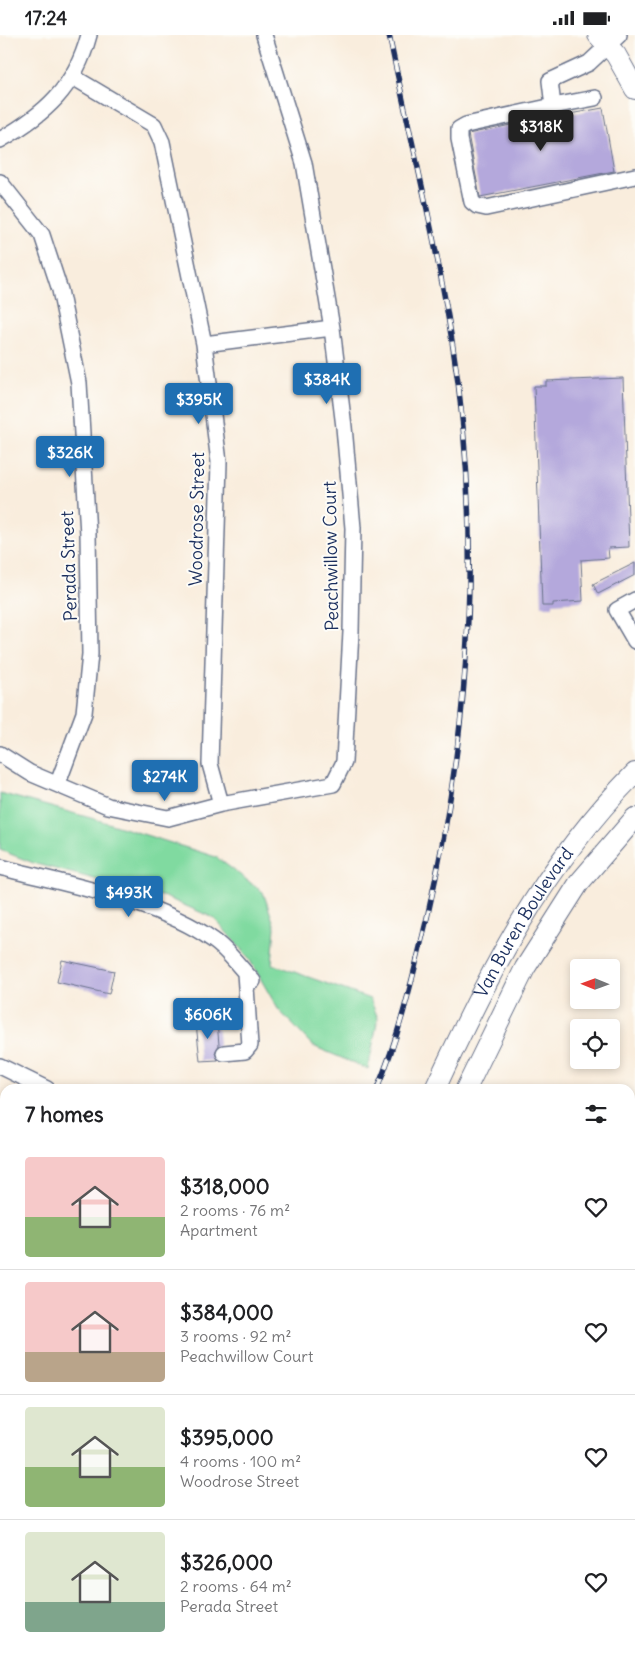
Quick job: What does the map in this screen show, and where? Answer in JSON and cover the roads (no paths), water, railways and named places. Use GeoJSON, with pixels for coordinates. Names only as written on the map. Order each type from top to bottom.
{"type":"FeatureCollection","features":[{"type":"Feature","properties":{"kind":"main road"},"geometry":{"type":"LineString","coordinates":[[608,38],[635,89]]}},
{"type":"Feature","properties":{"kind":"main road","name":"Van Buren Boulevard"},"geometry":{"type":"LineString","coordinates":[[438,1084],[497,960],[550,873],[607,801],[635,773]]}},
{"type":"Feature","properties":{"kind":"main road","name":"Van Buren Boulevard"},"geometry":{"type":"LineString","coordinates":[[468,1084],[525,968],[579,883],[635,818]]}},
{"type":"Feature","properties":{"kind":"street"},"geometry":{"type":"LineString","coordinates":[[0,140],[31,122],[56,99],[73,77],[89,35]]}},
{"type":"Feature","properties":{"kind":"street","name":"Peachwillow Court"},"geometry":{"type":"LineString","coordinates":[[221,804],[333,784],[344,762],[351,633],[353,528],[344,427],[332,328],[304,163],[264,35]]}},
{"type":"Feature","properties":{"kind":"street"},"geometry":{"type":"LineString","coordinates":[[553,105],[550,81],[589,63],[608,38]]}},
{"type":"Feature","properties":{"kind":"street","name":"Woodrose Street"},"geometry":{"type":"LineString","coordinates":[[73,77],[154,125],[162,141],[204,344],[219,462],[210,764],[221,804]]}},
{"type":"Feature","properties":{"kind":"street"},"geometry":{"type":"LineString","coordinates":[[595,98],[553,105],[466,125],[459,129],[472,202],[477,206],[486,208],[635,176]]}},
{"type":"Feature","properties":{"kind":"street","name":"Perada Street"},"geometry":{"type":"LineString","coordinates":[[0,181],[42,235],[60,290],[79,383],[88,534],[90,654],[84,713],[58,783]]}},
{"type":"Feature","properties":{"kind":"street"},"geometry":{"type":"LineString","coordinates":[[204,344],[332,328]]}},
{"type":"Feature","properties":{"kind":"street"},"geometry":{"type":"LineString","coordinates":[[635,600],[617,610],[635,641]]}},
{"type":"Feature","properties":{"kind":"street"},"geometry":{"type":"LineString","coordinates":[[0,754],[30,773],[58,783],[108,806],[168,818],[221,804]]}},
{"type":"Feature","properties":{"kind":"street"},"geometry":{"type":"LineString","coordinates":[[0,867],[94,891],[189,924],[215,941],[249,977],[250,1045],[245,1051],[224,1053]]}},
{"type":"Feature","properties":{"kind":"street"},"geometry":{"type":"LineString","coordinates":[[0,1066],[37,1084]]}},
{"type":"Feature","properties":{"kind":"street"},"geometry":{"type":"LineString","coordinates":[[0,1218],[0,1230]]}},
{"type":"Feature","properties":{"kind":"railway"},"geometry":{"type":"LineString","coordinates":[[379,1084],[393,1047],[405,1005],[427,918],[442,847],[462,703],[467,631],[469,558],[462,413],[452,341],[431,226],[389,35]]}}]}
